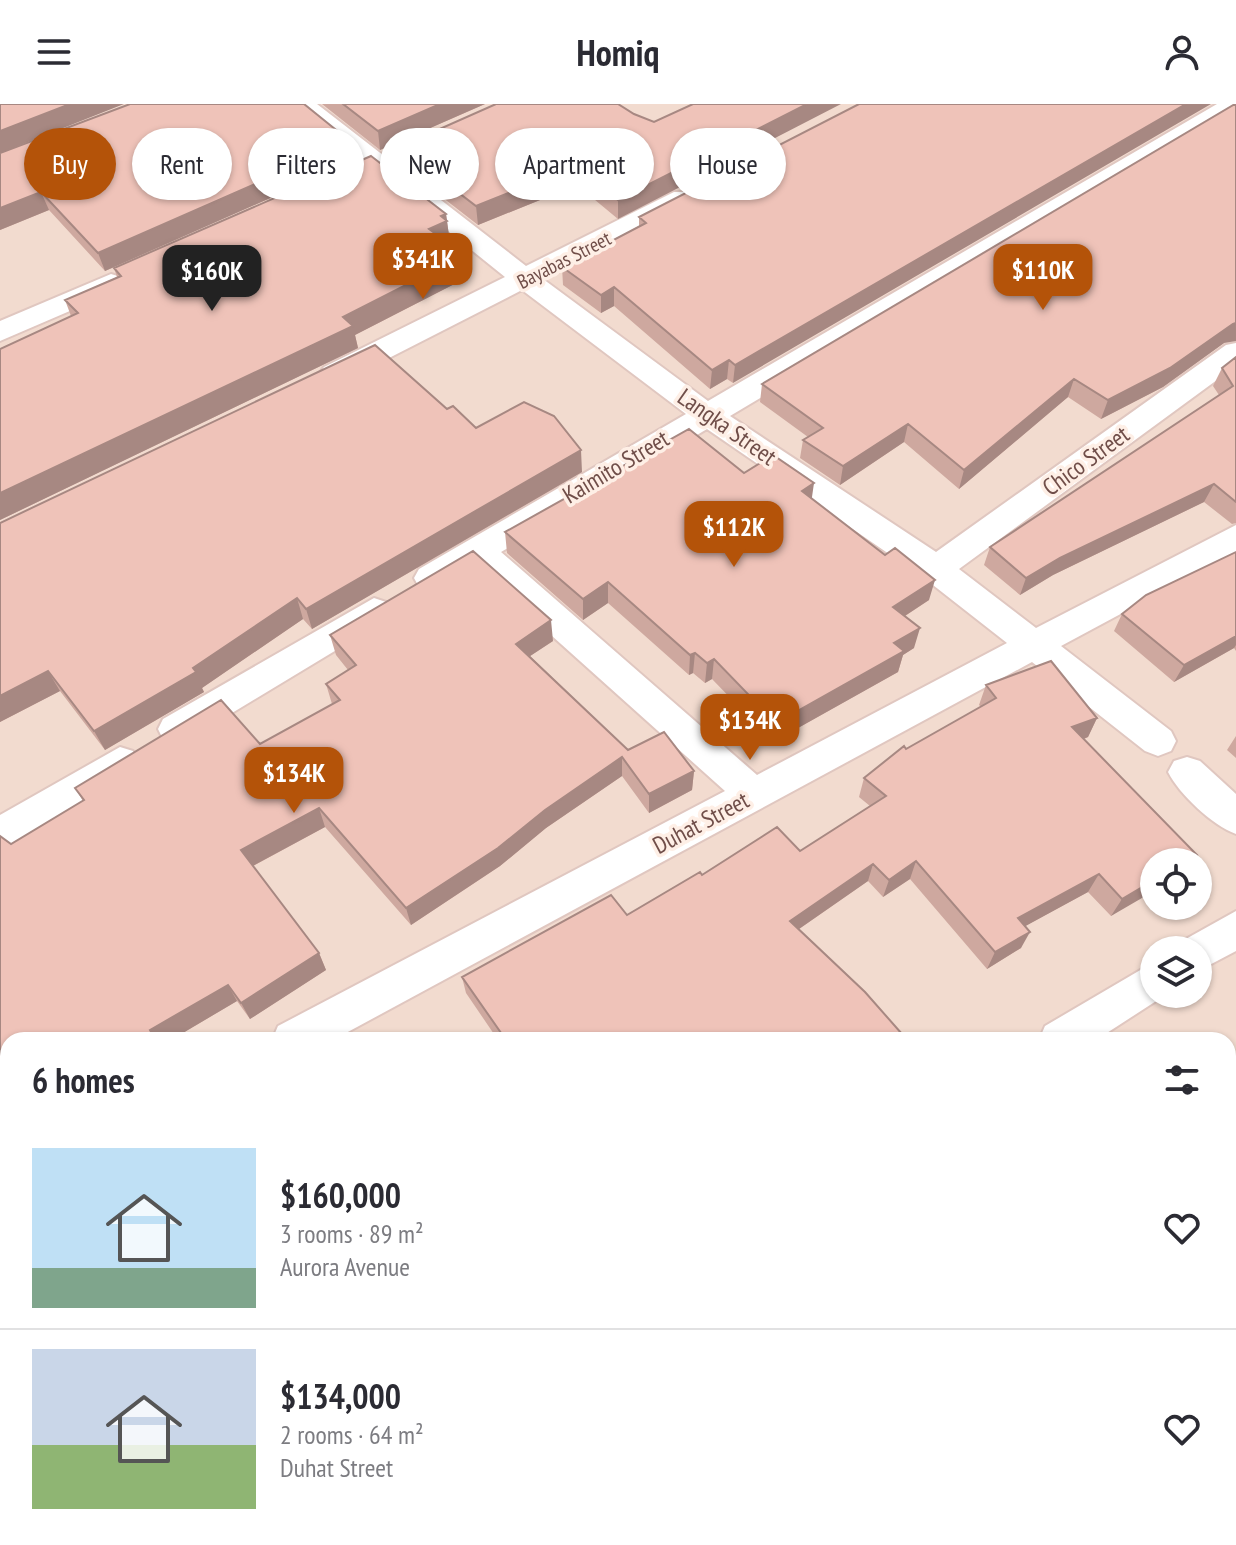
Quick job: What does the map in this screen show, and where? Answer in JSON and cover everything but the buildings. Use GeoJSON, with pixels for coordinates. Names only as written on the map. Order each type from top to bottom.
{"type":"FeatureCollection","features":[{"type":"Feature","properties":{"kind":"street","name":"Langka Street"},"geometry":{"type":"LineString","coordinates":[[302,104],[380,149]]}},
{"type":"Feature","properties":{"kind":"street","name":"Kaimito Street"},"geometry":{"type":"LineString","coordinates":[[0,834],[1235,104]]}},
{"type":"Feature","properties":{"kind":"street","name":"Langka Street"},"geometry":{"type":"LineString","coordinates":[[440,200],[526,280],[706,414],[936,569],[1158,741]]}},
{"type":"Feature","properties":{"kind":"street","name":"Bayabas Street"},"geometry":{"type":"LineString","coordinates":[[313,384],[526,280],[679,200]]}},
{"type":"Feature","properties":{"kind":"street"},"geometry":{"type":"LineString","coordinates":[[0,332],[141,270]]}},
{"type":"Feature","properties":{"kind":"street","name":"Chico Street"},"geometry":{"type":"LineString","coordinates":[[936,569],[1236,352]]}},
{"type":"Feature","properties":{"kind":"street","name":"Duhat Street"},"geometry":{"type":"LineString","coordinates":[[308,1032],[1236,537]]}},
{"type":"Feature","properties":{"kind":"street"},"geometry":{"type":"LineString","coordinates":[[477,550],[754,795]]}},
{"type":"Feature","properties":{"kind":"street"},"geometry":{"type":"LineString","coordinates":[[1187,772],[1236,818]]}},
{"type":"Feature","properties":{"kind":"street"},"geometry":{"type":"LineString","coordinates":[[1212,944],[1236,929]]}},
{"type":"Feature","properties":{"kind":"street"},"geometry":{"type":"LineString","coordinates":[[1073,1032],[1140,989]]}},
{"type":"Feature","properties":{"kind":"shaded area"},"geometry":{"type":"Polygon","coordinates":[[[0,104],[1236,104],[1236,1032],[0,1032],[0,104]]]}}]}
